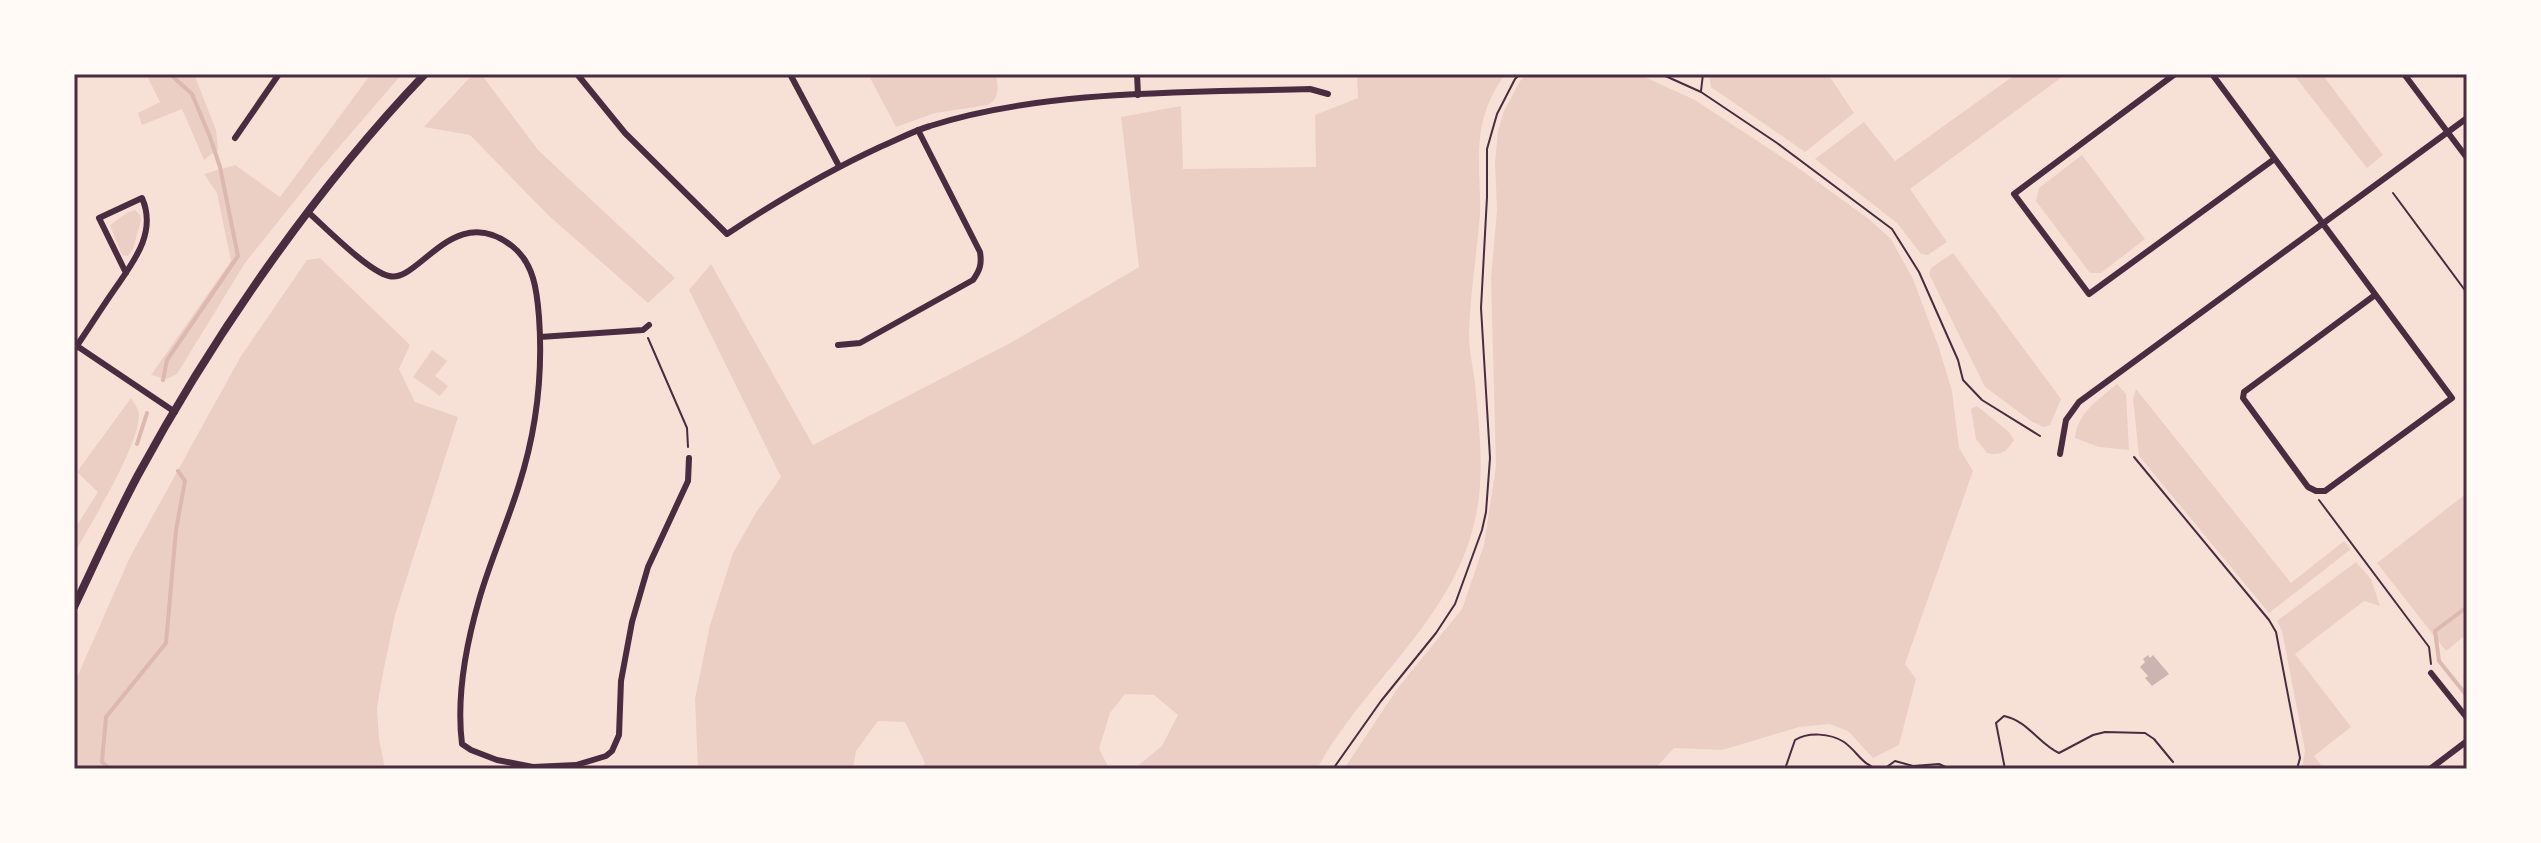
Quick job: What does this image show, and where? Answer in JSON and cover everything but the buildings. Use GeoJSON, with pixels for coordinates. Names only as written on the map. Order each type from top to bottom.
{"type":"FeatureCollection","features":[{"type":"Feature","properties":{"kind":"street"},"geometry":{"type":"LineString","coordinates":[[74,607],[138,476],[258,282],[308,212],[372,132],[425,74]]}},
{"type":"Feature","properties":{"kind":"street"},"geometry":{"type":"LineString","coordinates":[[577,74],[625,133],[727,234],[780,198],[839,166],[918,130],[1004,107],[1138,95],[1310,89],[1328,94]]}},
{"type":"Feature","properties":{"kind":"street"},"geometry":{"type":"LineString","coordinates":[[790,74],[839,166]]}},
{"type":"Feature","properties":{"kind":"street"},"geometry":{"type":"LineString","coordinates":[[1137,74],[1138,95]]}},
{"type":"Feature","properties":{"kind":"street"},"geometry":{"type":"LineString","coordinates":[[2175,74],[2014,194],[2089,294],[2273,160]]}},
{"type":"Feature","properties":{"kind":"street"},"geometry":{"type":"LineString","coordinates":[[2212,74],[2452,398],[2325,491],[2316,491],[2308,487],[2289,462],[2243,398],[2244,392],[2375,295]]}},
{"type":"Feature","properties":{"kind":"street"},"geometry":{"type":"LineString","coordinates":[[2404,74],[2467,158]]}},
{"type":"Feature","properties":{"kind":"street"},"geometry":{"type":"LineString","coordinates":[[235,138],[276,75]]}},
{"type":"Feature","properties":{"kind":"street"},"geometry":{"type":"LineString","coordinates":[[2060,454],[2066,420],[2079,402],[2467,118]]}},
{"type":"Feature","properties":{"kind":"street"},"geometry":{"type":"LineString","coordinates":[[838,345],[860,343],[973,280],[980,271],[980,252],[918,130]]}},
{"type":"Feature","properties":{"kind":"street"},"geometry":{"type":"LineString","coordinates":[[126,273],[99,218],[142,198],[147,218],[137,259],[75,347],[175,412]]}},
{"type":"Feature","properties":{"kind":"street"},"geometry":{"type":"LineString","coordinates":[[308,212],[374,269],[393,277],[411,270],[450,239],[478,233],[501,239],[522,255],[529,266],[537,301],[540,337],[537,406],[527,457],[511,512],[479,599],[466,656],[460,716],[462,744],[471,750],[497,760],[533,767],[576,765],[594,761],[612,751],[619,735],[621,681],[632,622],[648,567],[688,481],[689,458]]}},
{"type":"Feature","properties":{"kind":"street"},"geometry":{"type":"LineString","coordinates":[[540,337],[646,327]]}},
{"type":"Feature","properties":{"kind":"street"},"geometry":{"type":"LineString","coordinates":[[2431,673],[2467,718]]}},
{"type":"Feature","properties":{"kind":"street"},"geometry":{"type":"LineString","coordinates":[[2430,769],[2467,741]]}},
{"type":"Feature","properties":{"kind":"path"},"geometry":{"type":"LineString","coordinates":[[1333,769],[1455,604],[1482,530],[1490,458],[1481,308],[1487,149],[1497,114],[1520,74]]}},
{"type":"Feature","properties":{"kind":"path"},"geometry":{"type":"LineString","coordinates":[[1661,74],[1701,92],[1802,161],[1892,229],[1919,272],[1958,360],[1963,380],[1982,400],[2040,436]]}},
{"type":"Feature","properties":{"kind":"path"},"geometry":{"type":"LineString","coordinates":[[1701,92],[1703,74]]}},
{"type":"Feature","properties":{"kind":"path"},"geometry":{"type":"LineString","coordinates":[[2393,193],[2467,293]]}},
{"type":"Feature","properties":{"kind":"path"},"geometry":{"type":"LineString","coordinates":[[646,327],[687,428],[689,458]]}},
{"type":"Feature","properties":{"kind":"path"},"geometry":{"type":"LineString","coordinates":[[2134,457],[2276,632],[2300,758],[2297,769]]}},
{"type":"Feature","properties":{"kind":"path"},"geometry":{"type":"LineString","coordinates":[[2316,491],[2320,504],[2429,647],[2431,673]]}},
{"type":"Feature","properties":{"kind":"path"},"geometry":{"type":"LineString","coordinates":[[2005,769],[1996,723],[2004,716],[2019,720],[2059,753],[2105,732],[2145,733],[2173,762]]}},
{"type":"Feature","properties":{"kind":"path"},"geometry":{"type":"LineString","coordinates":[[1785,769],[1795,740],[1803,735],[1830,736],[1844,742],[1868,766],[1878,769]]}},
{"type":"Feature","properties":{"kind":"path"},"geometry":{"type":"LineString","coordinates":[[1884,769],[1895,761],[1913,766],[1944,765],[1950,769]]}},
{"type":"Feature","properties":{"kind":"shaded area"},"geometry":{"type":"Polygon","coordinates":[[[146,74],[194,74],[216,130],[218,149],[204,160],[182,109],[142,125],[138,113],[160,102],[146,74]]]}},
{"type":"Feature","properties":{"kind":"shaded area"},"geometry":{"type":"Polygon","coordinates":[[[371,74],[402,74],[245,263],[177,374],[167,379],[151,375],[231,261],[217,193],[204,174],[235,165],[280,197],[371,74]]]}},
{"type":"Feature","properties":{"kind":"shaded area"},"geometry":{"type":"Polygon","coordinates":[[[473,74],[481,74],[538,150],[675,278],[648,303],[548,215],[470,135],[424,127],[473,74]]]}},
{"type":"Feature","properties":{"kind":"shaded area"},"geometry":{"type":"Polygon","coordinates":[[[868,74],[996,74],[997,92],[988,105],[935,113],[896,127],[868,74]]]}},
{"type":"Feature","properties":{"kind":"shaded area"},"geometry":{"type":"Polygon","coordinates":[[[1357,74],[1505,74],[1488,106],[1480,141],[1480,214],[1469,334],[1480,449],[1476,515],[1465,552],[1430,617],[1359,707],[1317,769],[1134,769],[1162,746],[1178,715],[1154,695],[1125,694],[1110,713],[1099,749],[1109,768],[1116,769],[922,769],[925,763],[905,722],[878,721],[856,751],[853,769],[698,769],[695,699],[710,625],[733,553],[781,477],[689,290],[711,264],[813,445],[1014,341],[1139,267],[1121,117],[1181,106],[1183,169],[1316,167],[1315,115],[1358,98],[1357,74]]]}},
{"type":"Feature","properties":{"kind":"shaded area"},"geometry":{"type":"Polygon","coordinates":[[[1528,74],[1638,74],[1695,100],[1797,167],[1869,219],[1891,239],[1913,279],[1939,348],[1952,391],[1959,448],[1973,471],[1905,664],[1916,679],[1899,745],[1873,758],[1848,731],[1830,724],[1799,727],[1722,750],[1674,748],[1655,769],[1344,769],[1397,689],[1462,609],[1484,545],[1496,466],[1491,278],[1497,210],[1495,163],[1498,131],[1504,111],[1520,81],[1528,74]]]}},
{"type":"Feature","properties":{"kind":"shaded area"},"geometry":{"type":"Polygon","coordinates":[[[1709,74],[1828,74],[1854,113],[1805,152],[1711,87],[1709,74]]]}},
{"type":"Feature","properties":{"kind":"shaded area"},"geometry":{"type":"Polygon","coordinates":[[[2016,74],[2066,74],[1910,189],[1947,242],[1928,255],[1921,254],[1897,223],[1815,159],[1864,122],[1895,161],[2016,74]]]}},
{"type":"Feature","properties":{"kind":"shaded area"},"geometry":{"type":"Polygon","coordinates":[[[2293,74],[2322,74],[2383,155],[2367,168],[2293,74]]]}},
{"type":"Feature","properties":{"kind":"shaded area"},"geometry":{"type":"Polygon","coordinates":[[[2082,155],[2145,239],[2101,273],[2090,273],[2036,201],[2039,188],[2082,155]]]}},
{"type":"Feature","properties":{"kind":"shaded area"},"geometry":{"type":"Polygon","coordinates":[[[135,210],[141,220],[133,249],[128,256],[122,255],[110,225],[135,210]]]}},
{"type":"Feature","properties":{"kind":"shaded area"},"geometry":{"type":"Polygon","coordinates":[[[1953,253],[2061,399],[2050,425],[2043,427],[2031,421],[1985,387],[1929,274],[1931,268],[1953,253]]]}},
{"type":"Feature","properties":{"kind":"shaded area"},"geometry":{"type":"Polygon","coordinates":[[[320,258],[410,345],[399,369],[415,402],[458,417],[395,615],[377,708],[385,769],[74,769],[74,684],[130,557],[241,356],[307,260],[320,258]]]}},
{"type":"Feature","properties":{"kind":"shaded area"},"geometry":{"type":"Polygon","coordinates":[[[432,350],[447,361],[435,376],[448,386],[440,396],[413,377],[432,350]]]}},
{"type":"Feature","properties":{"kind":"shaded area"},"geometry":{"type":"Polygon","coordinates":[[[2117,384],[2126,394],[2129,450],[2099,447],[2075,438],[2085,414],[2117,384]]]}},
{"type":"Feature","properties":{"kind":"shaded area"},"geometry":{"type":"Polygon","coordinates":[[[2136,389],[2291,583],[2344,541],[2351,549],[2269,613],[2139,456],[2133,399],[2136,389]]]}},
{"type":"Feature","properties":{"kind":"shaded area"},"geometry":{"type":"Polygon","coordinates":[[[131,398],[139,415],[131,446],[74,554],[74,530],[98,492],[77,472],[131,398]]]}},
{"type":"Feature","properties":{"kind":"shaded area"},"geometry":{"type":"Polygon","coordinates":[[[1977,406],[2009,432],[2014,440],[2003,452],[1987,453],[1976,439],[1971,409],[1977,406]]]}},
{"type":"Feature","properties":{"kind":"shaded area"},"geometry":{"type":"Polygon","coordinates":[[[2467,493],[2467,634],[2446,651],[2377,563],[2467,493]]]}},
{"type":"Feature","properties":{"kind":"shaded area"},"geometry":{"type":"Polygon","coordinates":[[[2356,562],[2371,579],[2380,606],[2364,601],[2295,654],[2351,727],[2314,756],[2324,769],[2302,769],[2305,750],[2282,631],[2277,621],[2356,562]]]}},
{"type":"Feature","properties":{"kind":"waterway"},"geometry":{"type":"LineString","coordinates":[[163,380],[167,360],[238,256],[220,167],[210,137],[192,94],[170,74]]}},
{"type":"Feature","properties":{"kind":"waterway"},"geometry":{"type":"LineString","coordinates":[[137,444],[147,413]]}},
{"type":"Feature","properties":{"kind":"waterway"},"geometry":{"type":"LineString","coordinates":[[110,769],[102,762],[106,717],[166,643],[176,530],[185,481],[178,471]]}},
{"type":"Feature","properties":{"kind":"waterway"},"geometry":{"type":"LineString","coordinates":[[2467,607],[2435,631],[2439,661],[2467,696]]}}]}
